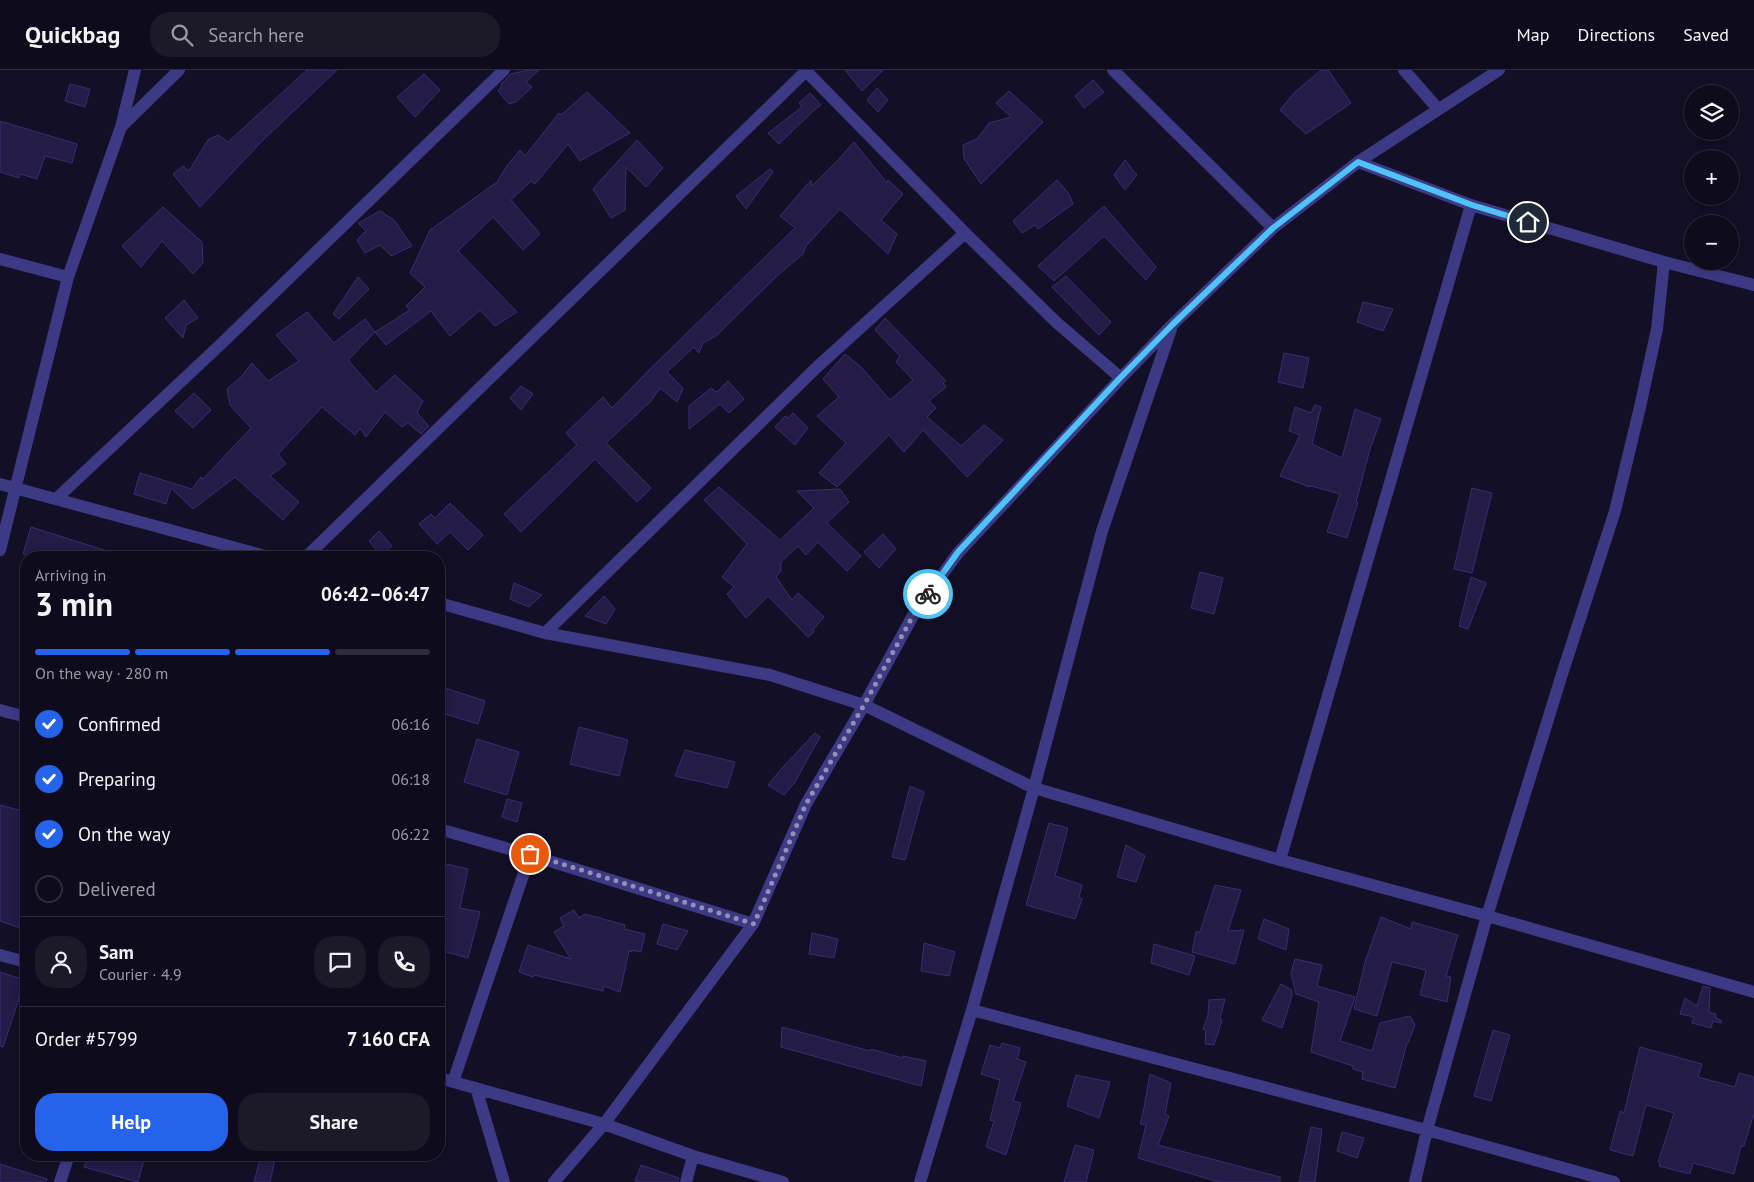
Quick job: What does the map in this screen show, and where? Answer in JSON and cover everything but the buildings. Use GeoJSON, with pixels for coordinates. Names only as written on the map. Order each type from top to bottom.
{"type":"FeatureCollection","features":[{"type":"Feature","properties":{"kind":"street"},"geometry":{"type":"LineString","coordinates":[[0,550],[68,278],[121,127],[135,70]]}},
{"type":"Feature","properties":{"kind":"street"},"geometry":{"type":"LineString","coordinates":[[121,127],[179,70]]}},
{"type":"Feature","properties":{"kind":"street"},"geometry":{"type":"LineString","coordinates":[[56,499],[221,344],[504,70]]}},
{"type":"Feature","properties":{"kind":"street"},"geometry":{"type":"LineString","coordinates":[[1113,70],[1273,228]]}},
{"type":"Feature","properties":{"kind":"street"},"geometry":{"type":"LineString","coordinates":[[1404,70],[1438,109]]}},
{"type":"Feature","properties":{"kind":"street"},"geometry":{"type":"LineString","coordinates":[[554,1182],[604,1124],[754,924],[806,804],[864,705],[915,612],[958,552],[1120,378],[1273,228],[1358,162],[1499,70]]}},
{"type":"Feature","properties":{"kind":"street"},"geometry":{"type":"LineString","coordinates":[[313,551],[806,71],[965,233],[1056,322],[1120,378]]}},
{"type":"Feature","properties":{"kind":"street"},"geometry":{"type":"LineString","coordinates":[[1358,162],[1472,205],[1664,262],[1754,285]]}},
{"type":"Feature","properties":{"kind":"street"},"geometry":{"type":"LineString","coordinates":[[1280,860],[1472,205]]}},
{"type":"Feature","properties":{"kind":"street"},"geometry":{"type":"LineString","coordinates":[[544,633],[816,368],[965,233]]}},
{"type":"Feature","properties":{"kind":"street"},"geometry":{"type":"LineString","coordinates":[[0,259],[68,278]]}},
{"type":"Feature","properties":{"kind":"street"},"geometry":{"type":"LineString","coordinates":[[1415,1182],[1427,1130],[1487,916],[1562,671],[1615,511],[1657,329],[1664,262]]}},
{"type":"Feature","properties":{"kind":"street"},"geometry":{"type":"LineString","coordinates":[[920,1182],[972,1010],[1034,788],[1102,531],[1172,325]]}},
{"type":"Feature","properties":{"kind":"street"},"geometry":{"type":"LineString","coordinates":[[0,484],[247,551]]}},
{"type":"Feature","properties":{"kind":"street"},"geometry":{"type":"LineString","coordinates":[[445,605],[544,633],[770,675],[864,705],[1034,788],[1280,860],[1487,916],[1754,992]]}},
{"type":"Feature","properties":{"kind":"street"},"geometry":{"type":"LineString","coordinates":[[0,710],[20,715]]}},
{"type":"Feature","properties":{"kind":"street"},"geometry":{"type":"LineString","coordinates":[[445,832],[530,854],[754,924]]}},
{"type":"Feature","properties":{"kind":"street"},"geometry":{"type":"LineString","coordinates":[[453,1082],[530,854]]}},
{"type":"Feature","properties":{"kind":"street"},"geometry":{"type":"LineString","coordinates":[[0,955],[20,960]]}},
{"type":"Feature","properties":{"kind":"street"},"geometry":{"type":"LineString","coordinates":[[972,1010],[1427,1130],[1614,1182]]}},
{"type":"Feature","properties":{"kind":"street"},"geometry":{"type":"LineString","coordinates":[[445,1080],[604,1124],[693,1156],[783,1182]]}},
{"type":"Feature","properties":{"kind":"street"},"geometry":{"type":"LineString","coordinates":[[476,1088],[504,1182]]}},
{"type":"Feature","properties":{"kind":"street"},"geometry":{"type":"LineString","coordinates":[[686,1182],[693,1156]]}},
{"type":"Feature","properties":{"kind":"street"},"geometry":{"type":"LineString","coordinates":[[60,1182],[66,1161]]}},
{"type":"Feature","properties":{"kind":"way so far"},"geometry":{"type":"LineString","coordinates":[[530,854],[754,924],[806,804],[864,705],[915,612],[928,594]]}},
{"type":"Feature","properties":{"kind":"route"},"geometry":{"type":"LineString","coordinates":[[928,594],[958,552],[1172,325],[1273,228],[1358,162],[1429,190],[1528,222]]}}]}
